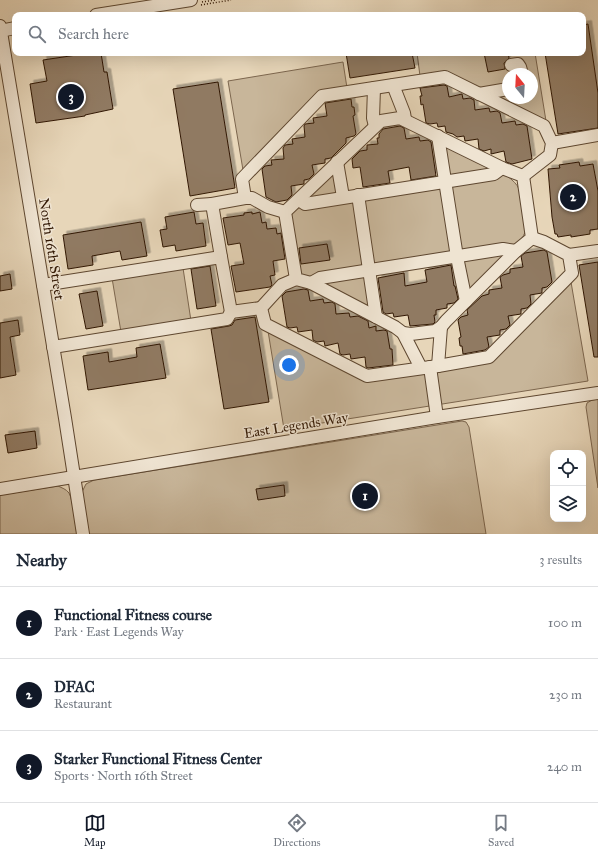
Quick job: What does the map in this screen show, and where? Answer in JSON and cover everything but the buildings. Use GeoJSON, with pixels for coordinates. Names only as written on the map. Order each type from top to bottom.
{"type":"FeatureCollection","features":[{"type":"Feature","properties":{"kind":"street"},"geometry":{"type":"LineString","coordinates":[[115,12],[191,0]]}},
{"type":"Feature","properties":{"kind":"street"},"geometry":{"type":"LineString","coordinates":[[0,29],[12,28]]}},
{"type":"Feature","properties":{"kind":"street","name":"North 16th Street"},"geometry":{"type":"LineString","coordinates":[[0,29],[83,534]]}},
{"type":"Feature","properties":{"kind":"street"},"geometry":{"type":"LineString","coordinates":[[511,65],[518,64],[520,68]]}},
{"type":"Feature","properties":{"kind":"street"},"geometry":{"type":"LineString","coordinates":[[245,198],[242,178],[322,96],[445,77],[544,126],[552,143],[550,155],[523,176]]}},
{"type":"Feature","properties":{"kind":"street"},"geometry":{"type":"LineString","coordinates":[[393,85],[405,119]]}},
{"type":"Feature","properties":{"kind":"street"},"geometry":{"type":"LineString","coordinates":[[374,88],[373,118],[375,126]]}},
{"type":"Feature","properties":{"kind":"street"},"geometry":{"type":"LineString","coordinates":[[479,94],[502,90]]}},
{"type":"Feature","properties":{"kind":"street"},"geometry":{"type":"LineString","coordinates":[[285,212],[380,121],[400,118],[405,119],[502,168],[523,176]]}},
{"type":"Feature","properties":{"kind":"street"},"geometry":{"type":"LineString","coordinates":[[552,143],[598,135]]}},
{"type":"Feature","properties":{"kind":"street"},"geometry":{"type":"LineString","coordinates":[[438,136],[457,257],[466,301]]}},
{"type":"Feature","properties":{"kind":"street"},"geometry":{"type":"LineString","coordinates":[[337,162],[343,197]]}},
{"type":"Feature","properties":{"kind":"street"},"geometry":{"type":"LineString","coordinates":[[299,200],[305,204],[494,174],[502,168]]}},
{"type":"Feature","properties":{"kind":"street"},"geometry":{"type":"LineString","coordinates":[[523,176],[532,238]]}},
{"type":"Feature","properties":{"kind":"street"},"geometry":{"type":"LineString","coordinates":[[358,195],[376,317]]}},
{"type":"Feature","properties":{"kind":"street"},"geometry":{"type":"LineString","coordinates":[[197,205],[252,198],[268,207],[285,212]]}},
{"type":"Feature","properties":{"kind":"street"},"geometry":{"type":"LineString","coordinates":[[53,347],[194,326],[226,319],[231,312],[212,204]]}},
{"type":"Feature","properties":{"kind":"street"},"geometry":{"type":"LineString","coordinates":[[285,212],[296,279]]}},
{"type":"Feature","properties":{"kind":"street"},"geometry":{"type":"LineString","coordinates":[[437,417],[430,367],[441,328],[446,321],[516,251],[532,238]]}},
{"type":"Feature","properties":{"kind":"street"},"geometry":{"type":"LineString","coordinates":[[532,238],[569,254],[598,251]]}},
{"type":"Feature","properties":{"kind":"street"},"geometry":{"type":"LineString","coordinates":[[312,283],[320,278],[504,249],[516,251]]}},
{"type":"Feature","properties":{"kind":"street"},"geometry":{"type":"LineString","coordinates":[[261,308],[265,324],[367,376],[489,357],[572,273],[569,254]]}},
{"type":"Feature","properties":{"kind":"street"},"geometry":{"type":"LineString","coordinates":[[43,285],[221,257]]}},
{"type":"Feature","properties":{"kind":"street"},"geometry":{"type":"LineString","coordinates":[[231,312],[261,308],[282,285],[296,279],[312,283],[395,327],[403,333],[430,367]]}},
{"type":"Feature","properties":{"kind":"street"},"geometry":{"type":"LineString","coordinates":[[403,333],[410,334],[435,331],[441,328]]}},
{"type":"Feature","properties":{"kind":"street","name":"East Legends Way"},"geometry":{"type":"LineString","coordinates":[[0,488],[437,417],[598,393]]}},
{"type":"Feature","properties":{"kind":"shaded area"},"geometry":{"type":"Polygon","coordinates":[[[417,56],[535,56],[537,68],[502,68],[502,100],[444,73],[420,76],[417,56]]]}},
{"type":"Feature","properties":{"kind":"shaded area"},"geometry":{"type":"Polygon","coordinates":[[[343,62],[347,88],[322,93],[243,170],[228,81],[343,62]]]}},
{"type":"Feature","properties":{"kind":"shaded area"},"geometry":{"type":"Polygon","coordinates":[[[538,72],[546,121],[510,104],[538,104],[538,72]]]}},
{"type":"Feature","properties":{"kind":"shaded area"},"geometry":{"type":"Polygon","coordinates":[[[441,144],[472,157],[507,176],[519,189],[525,215],[526,229],[518,244],[469,294],[460,254],[366,269],[372,310],[301,274],[291,216],[293,212],[333,170],[341,202],[448,185],[441,144]]]}},
{"type":"Feature","properties":{"kind":"shaded area"},"geometry":{"type":"Polygon","coordinates":[[[183,268],[191,321],[121,332],[112,278],[183,268]]]}},
{"type":"Feature","properties":{"kind":"shaded area"},"geometry":{"type":"Polygon","coordinates":[[[571,282],[588,381],[284,429],[268,331],[369,380],[489,361],[571,282]]]}},
{"type":"Feature","properties":{"kind":"shaded area"},"geometry":{"type":"Polygon","coordinates":[[[598,399],[598,488],[586,407],[587,403],[598,399]]]}},
{"type":"Feature","properties":{"kind":"shaded area"},"geometry":{"type":"Polygon","coordinates":[[[462,421],[466,422],[469,427],[486,534],[88,534],[82,492],[86,484],[94,480],[462,421]]]}},
{"type":"Feature","properties":{"kind":"shaded area"},"geometry":{"type":"Polygon","coordinates":[[[58,486],[67,490],[69,493],[73,506],[77,534],[0,534],[0,495],[58,486]]]}},
{"type":"Feature","properties":{"kind":"place","name":"Starker Functional Fitness Center"},"geometry":{"type":"Point","coordinates":[71,97]}},
{"type":"Feature","properties":{"kind":"place","name":"DFAC"},"geometry":{"type":"Point","coordinates":[573,197]}},
{"type":"Feature","properties":{"kind":"place","name":"Functional Fitness course"},"geometry":{"type":"Point","coordinates":[365,496]}}]}
